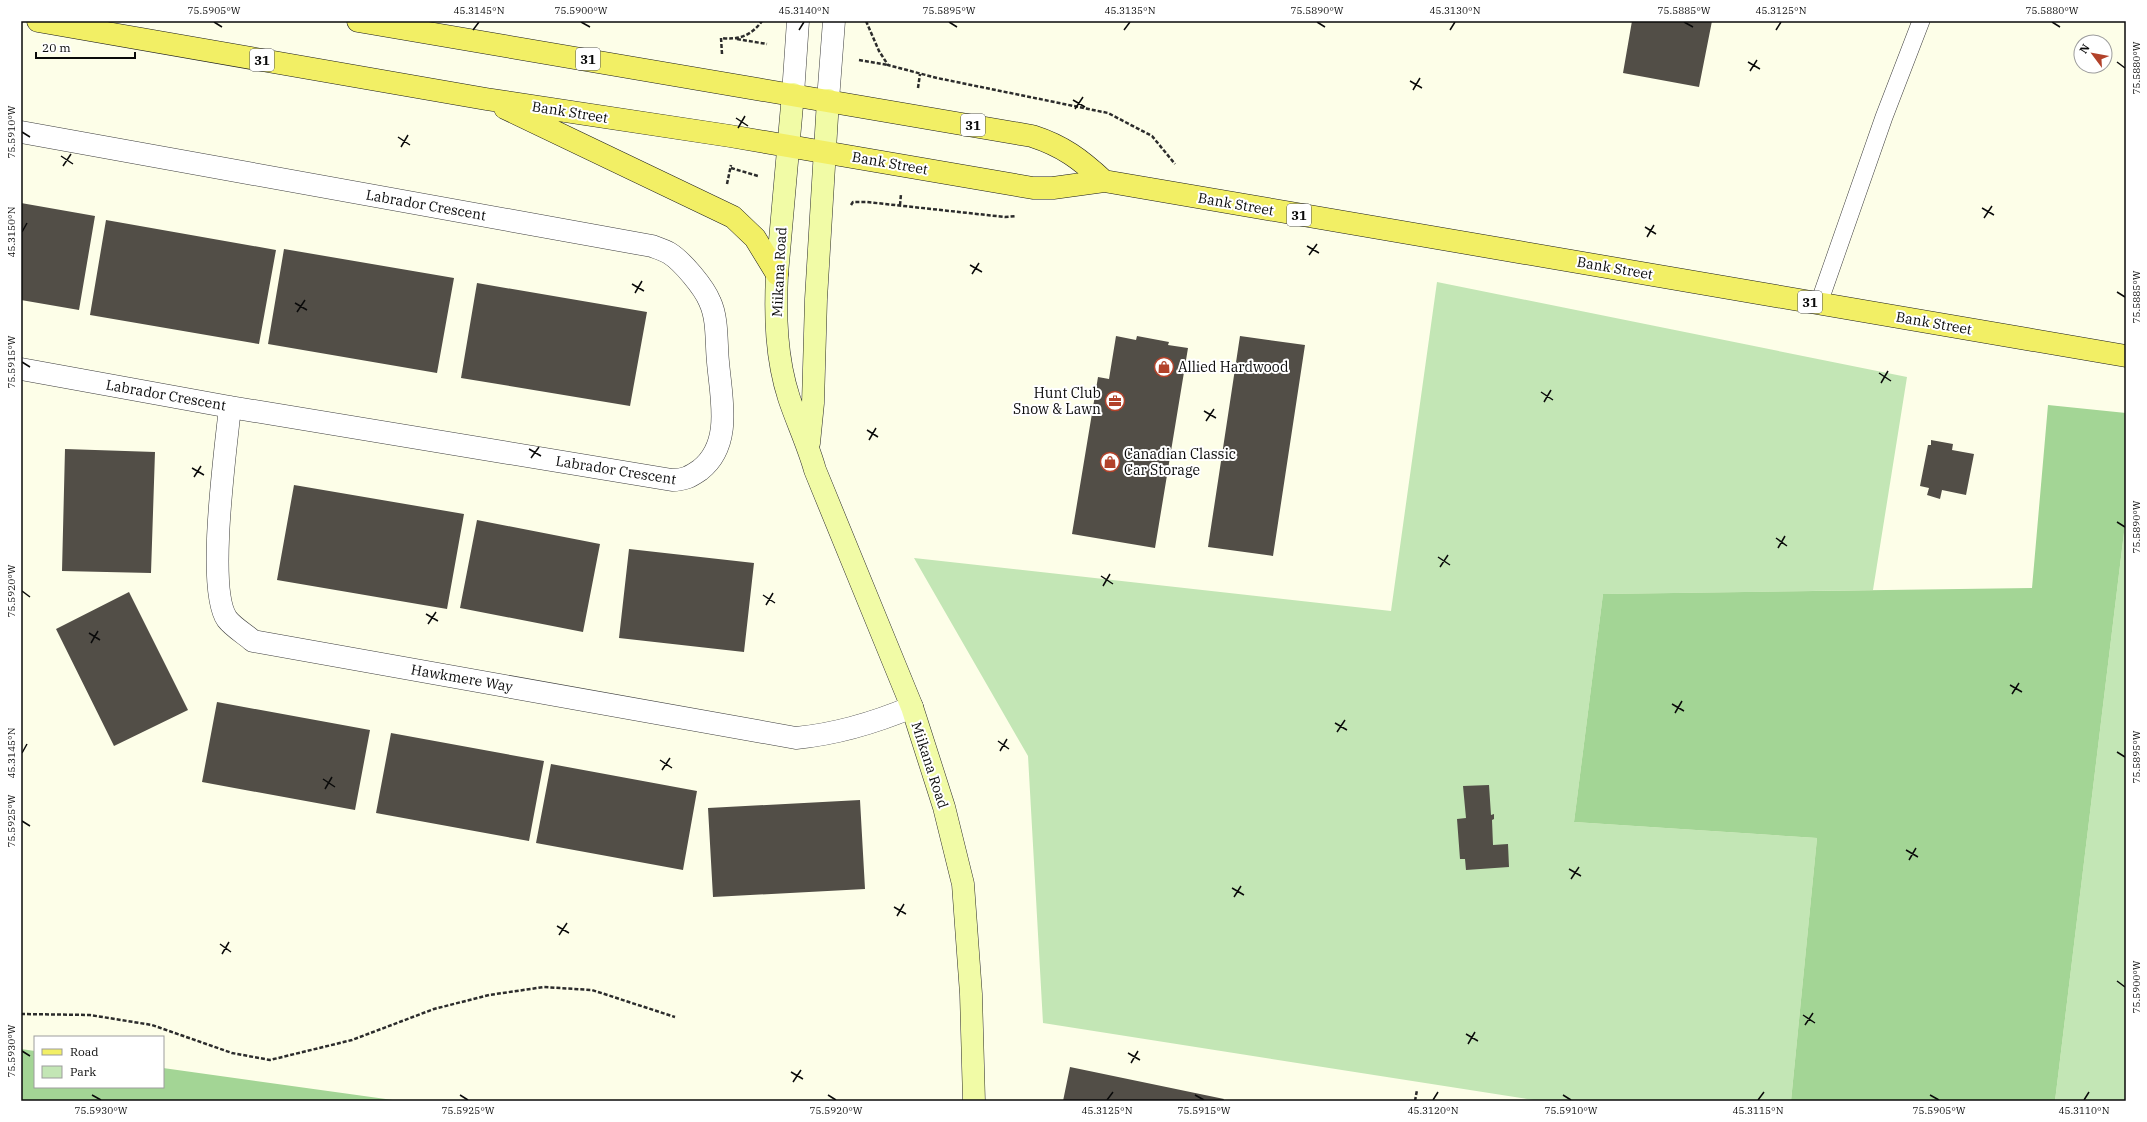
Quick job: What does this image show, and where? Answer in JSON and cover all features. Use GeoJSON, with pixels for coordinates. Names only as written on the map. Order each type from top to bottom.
{"type":"FeatureCollection","features":[{"type":"Feature","properties":{"kind":"main road","name":"Bank Street"},"geometry":{"type":"LineString","coordinates":[[38,21],[486,99],[788,145],[1033,188],[1053,188],[1104,181],[2126,356]]}},
{"type":"Feature","properties":{"kind":"main road","name":"31"},"geometry":{"type":"LineString","coordinates":[[358,21],[793,94],[1032,136],[1062,147],[1078,157],[1104,181]]}},
{"type":"Feature","properties":{"kind":"main road"},"geometry":{"type":"LineString","coordinates":[[486,99],[733,217],[755,238],[777,274]]}},
{"type":"Feature","properties":{"kind":"street"},"geometry":{"type":"LineString","coordinates":[[793,94],[798,21]]}},
{"type":"Feature","properties":{"kind":"street"},"geometry":{"type":"LineString","coordinates":[[828,100],[834,21]]}},
{"type":"Feature","properties":{"kind":"street","name":"Miikana Road"},"geometry":{"type":"LineString","coordinates":[[793,94],[777,274],[776,299],[779,360],[789,398],[809,446],[827,503],[912,707],[944,807],[963,884],[971,994],[974,1101]]}},
{"type":"Feature","properties":{"kind":"street","name":"Miikana Road"},"geometry":{"type":"LineString","coordinates":[[809,446],[814,403],[814,334],[828,100]]}},
{"type":"Feature","properties":{"kind":"street","name":"Labrador Crescent"},"geometry":{"type":"LineString","coordinates":[[21,132],[658,248],[669,253],[683,266],[701,288],[710,302],[714,320],[723,420],[722,437],[707,465],[686,480],[672,480],[230,407],[21,369]]}},
{"type":"Feature","properties":{"kind":"street","name":"Hawkmere Way"},"geometry":{"type":"LineString","coordinates":[[230,407],[220,506],[217,586],[227,619],[253,640],[796,738],[823,736],[873,723],[912,707]]}},
{"type":"Feature","properties":{"kind":"lane"},"geometry":{"type":"LineString","coordinates":[[1819,303],[1884,117],[1921,21]]}},
{"type":"Feature","properties":{"kind":"path"},"geometry":{"type":"LineString","coordinates":[[721,38],[737,40],[757,27],[762,21]]}},
{"type":"Feature","properties":{"kind":"path"},"geometry":{"type":"LineString","coordinates":[[866,21],[879,51],[888,65],[937,78],[1108,113],[1152,136],[1176,165]]}},
{"type":"Feature","properties":{"kind":"path"},"geometry":{"type":"LineString","coordinates":[[849,208],[853,202],[867,202],[1005,217],[1018,216]]}},
{"type":"Feature","properties":{"kind":"path"},"geometry":{"type":"LineString","coordinates":[[21,1014],[90,1015],[152,1025],[232,1053],[270,1060],[352,1040],[434,1009],[489,995],[544,987],[592,990],[675,1017]]}},
{"type":"Feature","properties":{"kind":"path"},"geometry":{"type":"LineString","coordinates":[[1415,1101],[1417,1090]]}},
{"type":"Feature","properties":{"kind":"green space"},"geometry":{"type":"Polygon","coordinates":[[[1437,282],[1907,377],[1873,590],[1603,594],[1574,822],[1817,838],[1791,1101],[1540,1101],[1043,1023],[1028,756],[914,558],[1391,611],[1437,282]]]}},
{"type":"Feature","properties":{"kind":"green space"},"geometry":{"type":"Polygon","coordinates":[[[2048,405],[2126,413],[2126,516],[2055,1101],[1791,1101],[1817,838],[1574,822],[1603,594],[2032,588],[2048,405]]]}},
{"type":"Feature","properties":{"kind":"green space"},"geometry":{"type":"Polygon","coordinates":[[[2126,516],[2126,1101],[2055,1101],[2126,516]]]}},
{"type":"Feature","properties":{"kind":"green space"},"geometry":{"type":"Polygon","coordinates":[[[21,1049],[34,1051],[34,1088],[164,1088],[164,1068],[400,1101],[21,1101],[21,1049]]]}},
{"type":"Feature","properties":{"kind":"building"},"geometry":{"type":"Polygon","coordinates":[[[1632,21],[1712,21],[1699,87],[1623,73],[1632,21]]]}},
{"type":"Feature","properties":{"kind":"building"},"geometry":{"type":"Polygon","coordinates":[[[21,203],[95,216],[79,310],[21,300],[21,203]]]}},
{"type":"Feature","properties":{"kind":"building"},"geometry":{"type":"Polygon","coordinates":[[[106,220],[276,250],[259,344],[90,315],[106,220]]]}},
{"type":"Feature","properties":{"kind":"building"},"geometry":{"type":"Polygon","coordinates":[[[284,249],[454,278],[437,373],[268,344],[284,249]]]}},
{"type":"Feature","properties":{"kind":"building"},"geometry":{"type":"Polygon","coordinates":[[[477,283],[647,312],[630,406],[461,378],[477,283]]]}},
{"type":"Feature","properties":{"kind":"building"},"geometry":{"type":"Polygon","coordinates":[[[1116,336],[1136,340],[1137,336],[1169,342],[1168,345],[1188,348],[1155,548],[1072,534],[1098,377],[1109,379],[1116,336]]]}},
{"type":"Feature","properties":{"kind":"building"},"geometry":{"type":"Polygon","coordinates":[[[1240,336],[1305,345],[1273,556],[1208,547],[1240,336]]]}},
{"type":"Feature","properties":{"kind":"building"},"geometry":{"type":"Polygon","coordinates":[[[1931,440],[1953,444],[1952,450],[1974,454],[1966,495],[1942,490],[1940,499],[1927,495],[1929,488],[1920,486],[1928,445],[1931,445],[1931,440]]]}},
{"type":"Feature","properties":{"kind":"building"},"geometry":{"type":"Polygon","coordinates":[[[65,449],[155,452],[151,573],[62,571],[65,449]]]}},
{"type":"Feature","properties":{"kind":"building"},"geometry":{"type":"Polygon","coordinates":[[[294,485],[464,514],[447,609],[277,580],[294,485]]]}},
{"type":"Feature","properties":{"kind":"building"},"geometry":{"type":"Polygon","coordinates":[[[477,520],[600,544],[583,632],[460,608],[477,520]]]}},
{"type":"Feature","properties":{"kind":"building"},"geometry":{"type":"Polygon","coordinates":[[[629,549],[754,563],[744,652],[619,638],[629,549]]]}},
{"type":"Feature","properties":{"kind":"building"},"geometry":{"type":"Polygon","coordinates":[[[129,592],[188,710],[114,746],[56,629],[129,592]]]}},
{"type":"Feature","properties":{"kind":"building"},"geometry":{"type":"Polygon","coordinates":[[[217,702],[370,730],[355,810],[202,782],[217,702]]]}},
{"type":"Feature","properties":{"kind":"building"},"geometry":{"type":"Polygon","coordinates":[[[391,733],[544,761],[529,841],[376,813],[391,733]]]}},
{"type":"Feature","properties":{"kind":"building"},"geometry":{"type":"Polygon","coordinates":[[[551,764],[697,791],[683,870],[536,843],[551,764]]]}},
{"type":"Feature","properties":{"kind":"building"},"geometry":{"type":"Polygon","coordinates":[[[1489,785],[1491,815],[1494,814],[1494,819],[1492,820],[1493,845],[1508,844],[1509,867],[1466,870],[1465,859],[1460,859],[1457,819],[1466,818],[1463,786],[1489,785]]]}},
{"type":"Feature","properties":{"kind":"building"},"geometry":{"type":"Polygon","coordinates":[[[860,800],[865,889],[713,897],[708,808],[860,800]]]}},
{"type":"Feature","properties":{"kind":"building"},"geometry":{"type":"Polygon","coordinates":[[[1070,1067],[1224,1099],[1223,1101],[1063,1101],[1070,1067]]]}},
{"type":"Feature","properties":{"kind":"place","name":"Allied Hardwood"},"geometry":{"type":"Point","coordinates":[1164,367]}},
{"type":"Feature","properties":{"kind":"place","name":"Hunt Club Snow & Lawn"},"geometry":{"type":"Point","coordinates":[1115,401]}},
{"type":"Feature","properties":{"kind":"place","name":"Canadian Classic Car Storage"},"geometry":{"type":"Point","coordinates":[1110,462]}}]}
